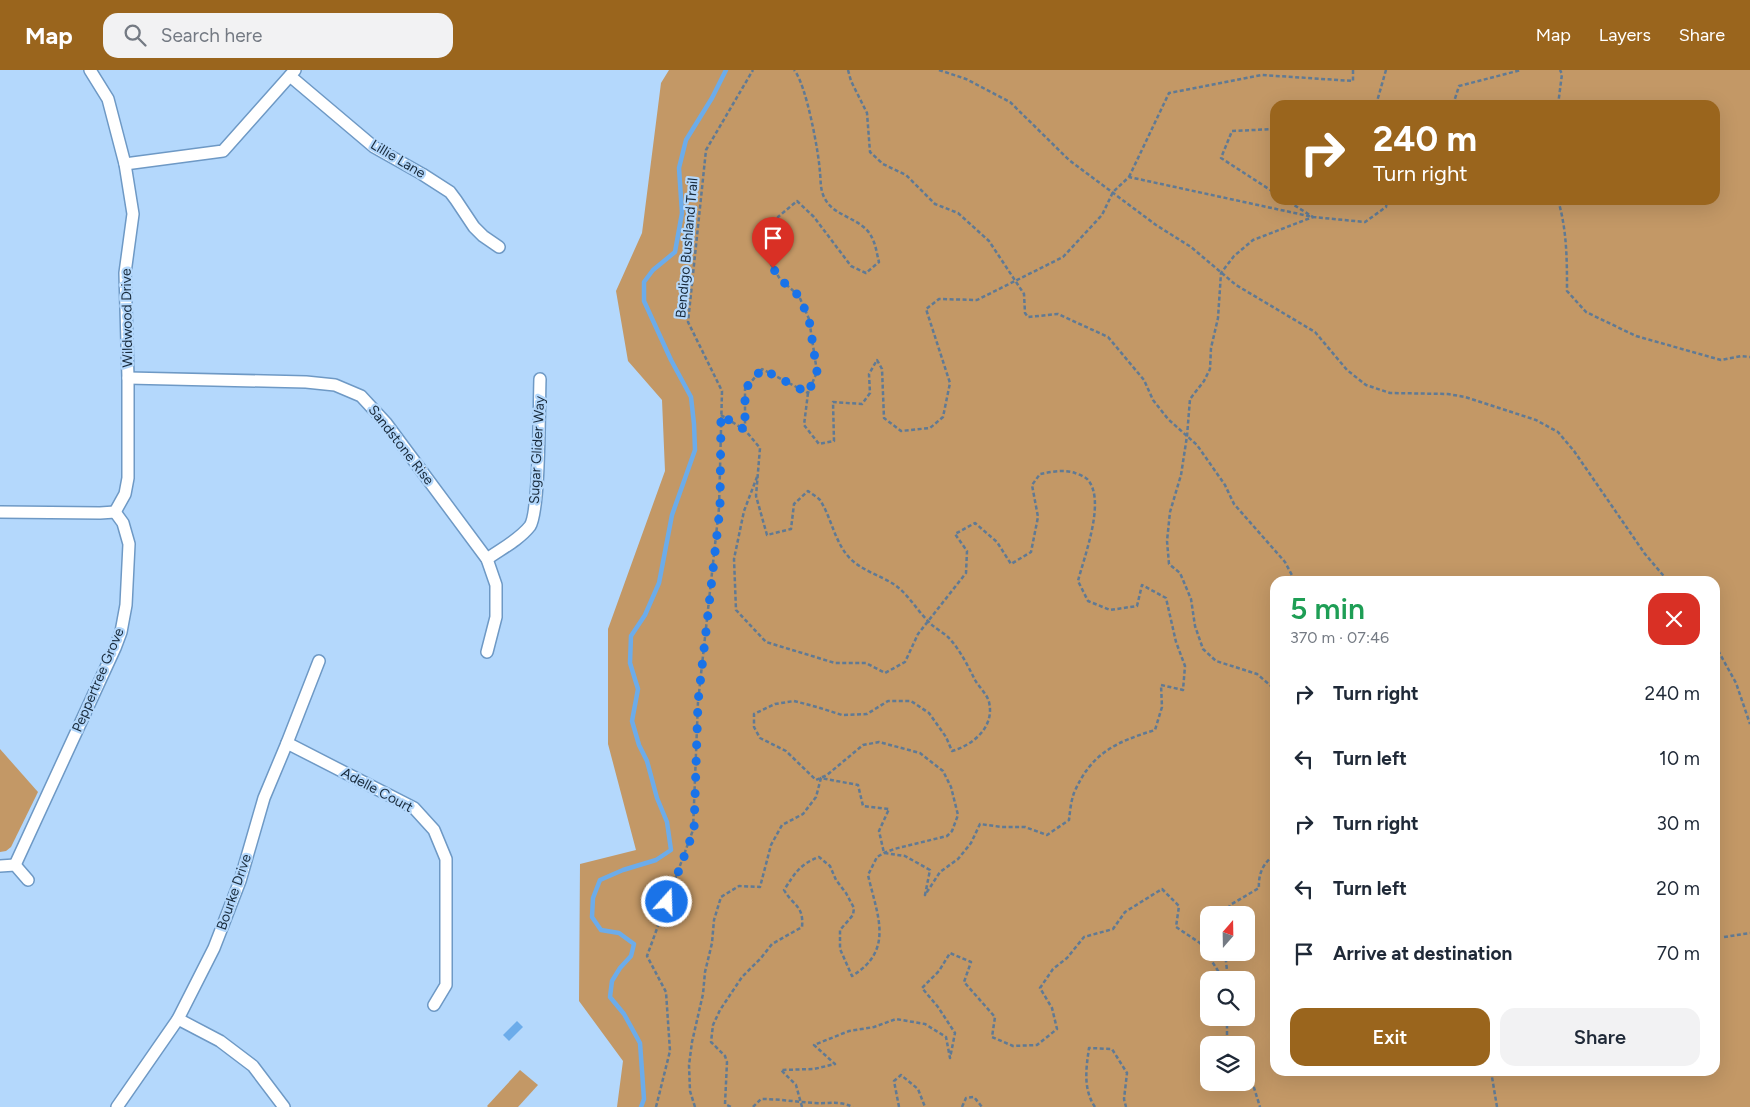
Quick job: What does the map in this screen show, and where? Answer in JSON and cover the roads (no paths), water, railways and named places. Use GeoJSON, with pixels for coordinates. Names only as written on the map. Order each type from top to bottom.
{"type":"FeatureCollection","features":[{"type":"Feature","properties":{"kind":"street","name":"Wildwood Drive"},"geometry":{"type":"LineString","coordinates":[[90,70],[108,99],[125,164],[133,214],[125,273],[128,478],[125,494],[115,512]]}},
{"type":"Feature","properties":{"kind":"street"},"geometry":{"type":"LineString","coordinates":[[125,164],[223,150],[292,73]]}},
{"type":"Feature","properties":{"kind":"street","name":"Lillie Lane"},"geometry":{"type":"LineString","coordinates":[[292,73],[374,147],[450,192],[482,236],[499,247]]}},
{"type":"Feature","properties":{"kind":"street","name":"Sandstone Rise"},"geometry":{"type":"LineString","coordinates":[[128,378],[306,382],[335,385],[361,396],[386,423],[487,559],[496,586],[496,616],[487,652]]}},
{"type":"Feature","properties":{"kind":"street","name":"Sugar Glider Way"},"geometry":{"type":"LineString","coordinates":[[487,559],[522,534],[531,524],[536,500],[540,379]]}},
{"type":"Feature","properties":{"kind":"street"},"geometry":{"type":"LineString","coordinates":[[0,512],[115,512]]}},
{"type":"Feature","properties":{"kind":"street","name":"Peppertree Grove"},"geometry":{"type":"LineString","coordinates":[[16,865],[121,632],[126,605],[129,544],[122,524],[115,512]]}},
{"type":"Feature","properties":{"kind":"street","name":"Bourke Drive"},"geometry":{"type":"LineString","coordinates":[[117,1107],[178,1019],[214,948],[240,881],[264,798],[319,661]]}},
{"type":"Feature","properties":{"kind":"street","name":"Adelle Court"},"geometry":{"type":"LineString","coordinates":[[287,743],[414,808],[434,830],[446,859],[446,985],[434,1005]]}},
{"type":"Feature","properties":{"kind":"street"},"geometry":{"type":"LineString","coordinates":[[0,866],[16,865],[28,880]]}},
{"type":"Feature","properties":{"kind":"street"},"geometry":{"type":"LineString","coordinates":[[178,1019],[220,1041],[253,1066],[284,1107]]}},
{"type":"Feature","properties":{"kind":"water"},"geometry":{"type":"Polygon","coordinates":[[[517,1021],[523,1027],[509,1041],[503,1035],[517,1021]]]}},
{"type":"Feature","properties":{"kind":"waterway"},"geometry":{"type":"LineString","coordinates":[[641,1107],[644,1099],[640,1043],[624,1014],[610,997],[612,981],[631,956],[634,944],[619,933],[601,930],[592,917],[593,898],[600,880],[623,870],[656,860],[671,850],[667,822],[657,798],[647,761],[639,745],[632,721],[638,689],[630,663],[631,636],[645,615],[659,583],[672,515],[695,450],[694,424],[691,397],[671,360],[644,301],[644,282],[653,270],[675,252],[682,213],[679,168],[686,140],[712,98],[726,70]]}}]}
